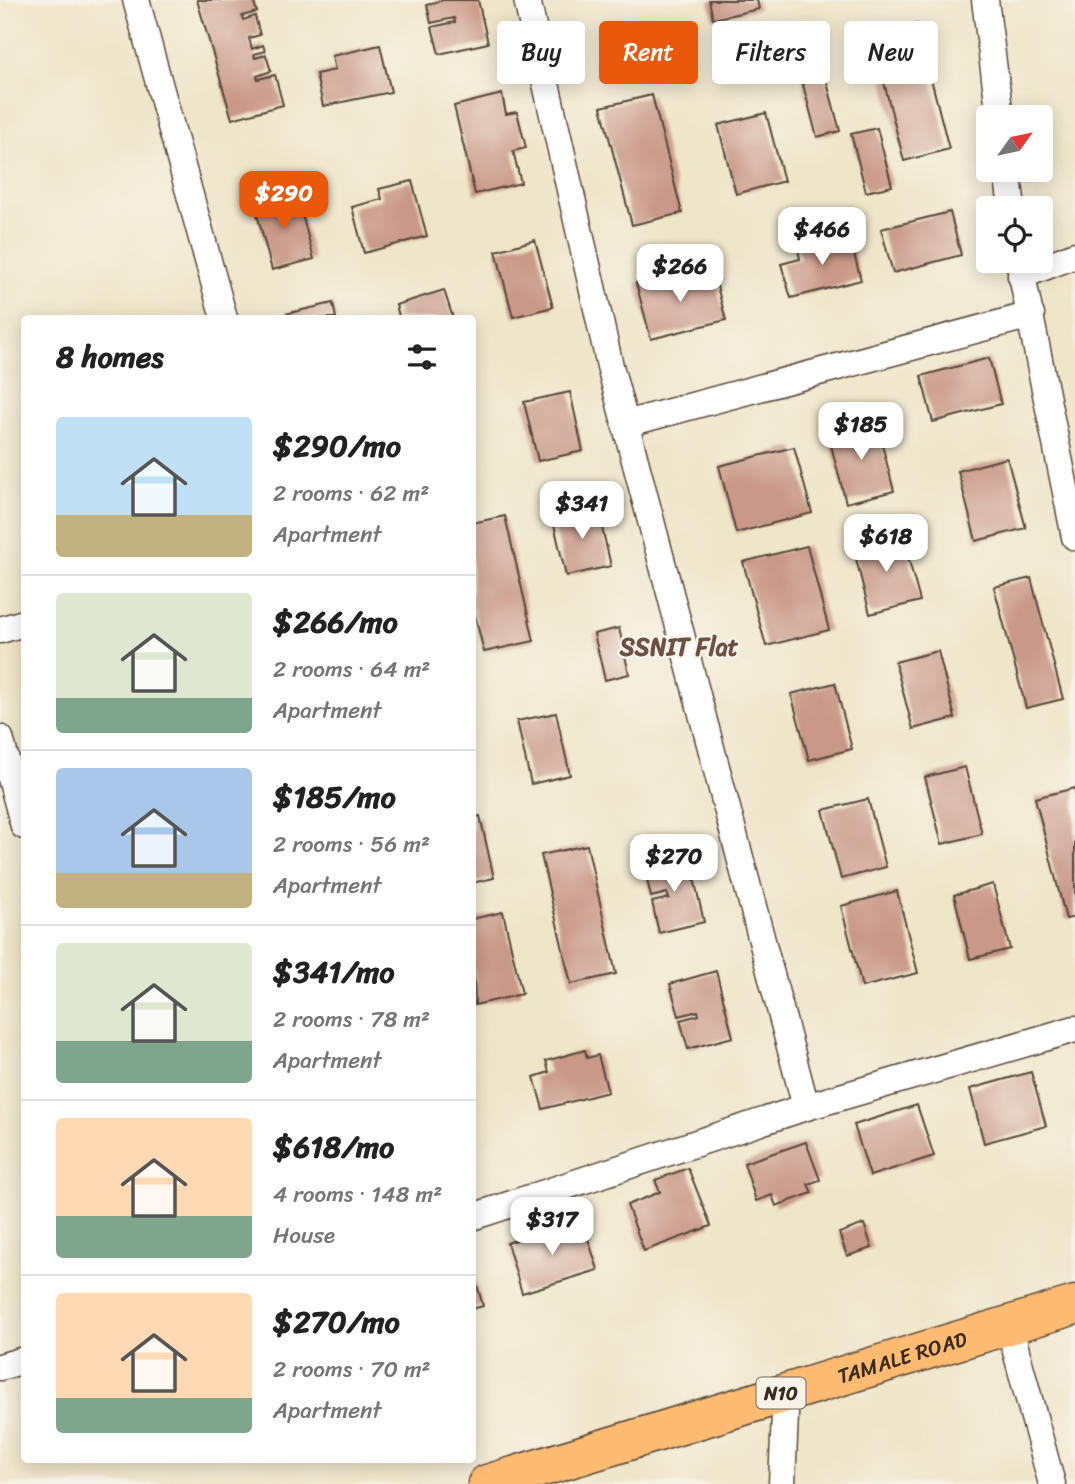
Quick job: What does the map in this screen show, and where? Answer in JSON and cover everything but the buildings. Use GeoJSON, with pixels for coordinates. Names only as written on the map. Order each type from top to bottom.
{"type":"FeatureCollection","features":[{"type":"Feature","properties":{"kind":"highway","name":"TAMALE ROAD"},"geometry":{"type":"LineString","coordinates":[[487,1484],[1075,1305]]}},
{"type":"Feature","properties":{"kind":"street"},"geometry":{"type":"LineString","coordinates":[[136,0],[223,315]]}},
{"type":"Feature","properties":{"kind":"street"},"geometry":{"type":"LineString","coordinates":[[527,0],[625,424],[806,1107]]}},
{"type":"Feature","properties":{"kind":"street"},"geometry":{"type":"LineString","coordinates":[[985,0],[998,105]]}},
{"type":"Feature","properties":{"kind":"street"},"geometry":{"type":"LineString","coordinates":[[1053,260],[1075,255]]}},
{"type":"Feature","properties":{"kind":"street"},"geometry":{"type":"LineString","coordinates":[[1021,273],[1075,537]]}},
{"type":"Feature","properties":{"kind":"street"},"geometry":{"type":"LineString","coordinates":[[625,424],[1031,315]]}},
{"type":"Feature","properties":{"kind":"street"},"geometry":{"type":"LineString","coordinates":[[0,630],[21,624]]}},
{"type":"Feature","properties":{"kind":"street"},"geometry":{"type":"LineString","coordinates":[[0,738],[21,815]]}},
{"type":"Feature","properties":{"kind":"street"},"geometry":{"type":"LineString","coordinates":[[476,1216],[806,1107],[1075,1029]]}},
{"type":"Feature","properties":{"kind":"street"},"geometry":{"type":"LineString","coordinates":[[1009,1325],[1052,1484]]}},
{"type":"Feature","properties":{"kind":"street"},"geometry":{"type":"LineString","coordinates":[[0,1367],[21,1361]]}},
{"type":"Feature","properties":{"kind":"street"},"geometry":{"type":"LineString","coordinates":[[782,1484],[786,1391]]}},
{"type":"Feature","properties":{"kind":"district","name":"SSNIT Flat"},"geometry":{"type":"Point","coordinates":[679,647]}}]}
